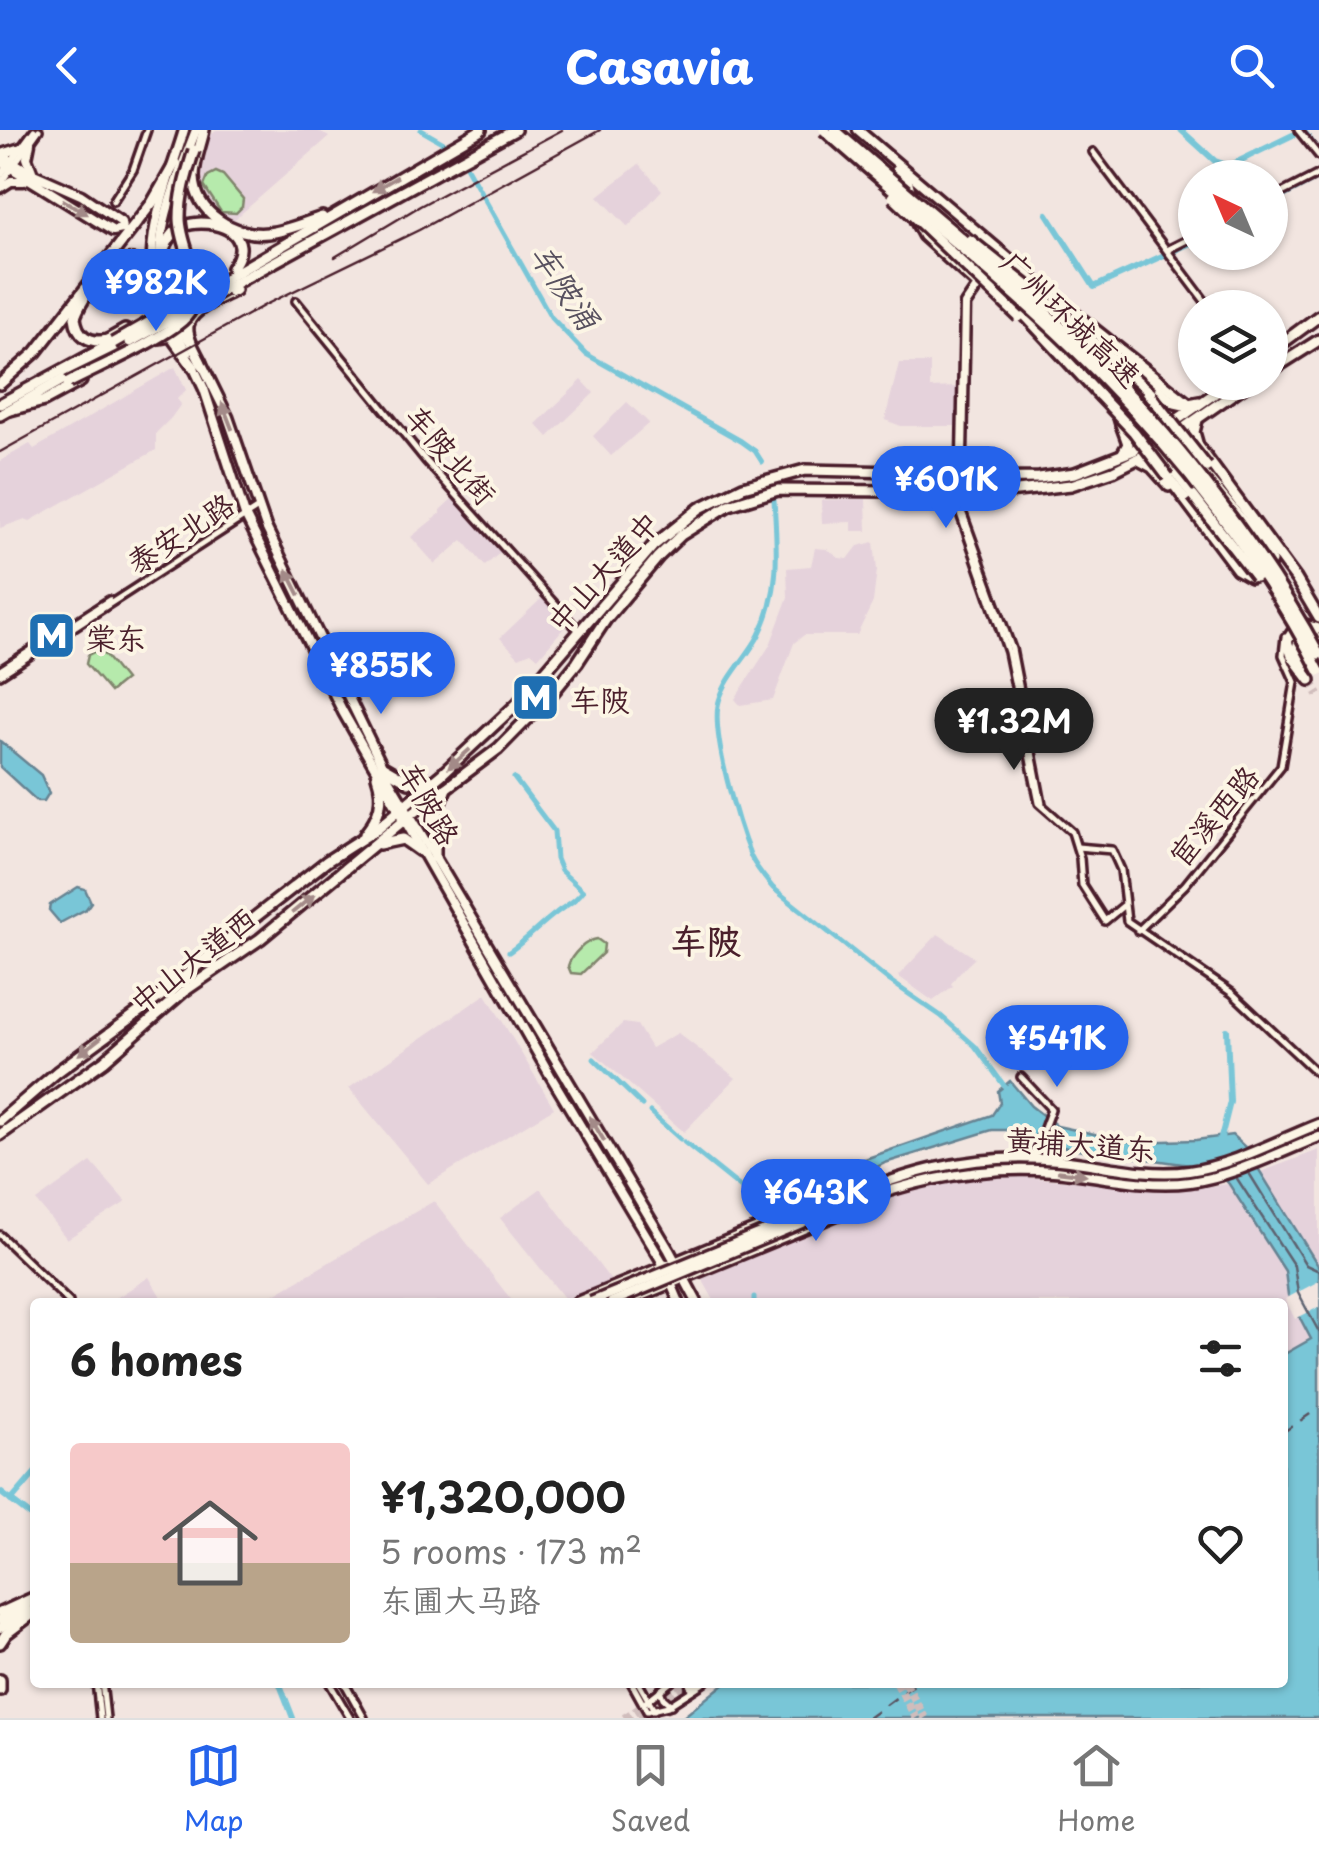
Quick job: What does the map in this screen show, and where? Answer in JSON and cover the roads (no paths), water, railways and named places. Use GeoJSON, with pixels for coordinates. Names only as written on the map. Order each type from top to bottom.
{"type":"FeatureCollection","features":[{"type":"Feature","properties":{"kind":"highway"},"geometry":{"type":"LineString","coordinates":[[3,410],[68,383],[170,328],[190,312],[197,284],[184,248],[180,218],[182,192],[199,130]]}},
{"type":"Feature","properties":{"kind":"highway"},"geometry":{"type":"LineString","coordinates":[[199,130],[195,186],[204,206],[219,222],[262,234],[338,212]]}},
{"type":"Feature","properties":{"kind":"highway"},"geometry":{"type":"LineString","coordinates":[[3,410],[130,342],[222,282],[481,130]]}},
{"type":"Feature","properties":{"kind":"highway"},"geometry":{"type":"LineString","coordinates":[[3,410],[44,400],[179,330],[194,316],[380,205],[515,130]]}},
{"type":"Feature","properties":{"kind":"highway","name":"广州环城高速"},"geometry":{"type":"LineString","coordinates":[[824,130],[1004,286],[1110,386],[1219,516],[1281,605],[1319,671]]}},
{"type":"Feature","properties":{"kind":"highway","name":"广州环城高速"},"geometry":{"type":"LineString","coordinates":[[835,130],[1094,359],[1147,416],[1239,531],[1319,654]]}},
{"type":"Feature","properties":{"kind":"highway"},"geometry":{"type":"LineString","coordinates":[[856,159],[1100,396]]}},
{"type":"Feature","properties":{"kind":"highway"},"geometry":{"type":"LineString","coordinates":[[0,384],[36,352],[159,194],[175,162]]}},
{"type":"Feature","properties":{"kind":"highway"},"geometry":{"type":"LineString","coordinates":[[154,284],[148,270],[136,261],[124,260],[111,266],[75,317],[78,330],[98,342],[110,341],[124,330],[380,205]]}},
{"type":"Feature","properties":{"kind":"highway"},"geometry":{"type":"LineString","coordinates":[[921,205],[993,256],[1148,391],[1266,548],[1270,565],[1264,573],[1255,577],[1237,569],[1166,460],[1152,452]]}},
{"type":"Feature","properties":{"kind":"highway"},"geometry":{"type":"LineString","coordinates":[[232,268],[338,212]]}},
{"type":"Feature","properties":{"kind":"highway"},"geometry":{"type":"LineString","coordinates":[[3,410],[25,390],[222,282],[240,252],[237,238],[201,222],[186,225],[174,232],[160,262]]}},
{"type":"Feature","properties":{"kind":"highway"},"geometry":{"type":"LineString","coordinates":[[1049,292],[1038,290],[1029,294],[1021,311],[1152,452],[1222,544]]}},
{"type":"Feature","properties":{"kind":"highway"},"geometry":{"type":"LineString","coordinates":[[1060,312],[1178,404],[1206,400]]}},
{"type":"Feature","properties":{"kind":"highway"},"geometry":{"type":"LineString","coordinates":[[194,316],[188,332],[198,366]]}},
{"type":"Feature","properties":{"kind":"highway"},"geometry":{"type":"LineString","coordinates":[[1288,339],[1319,316]]}},
{"type":"Feature","properties":{"kind":"highway"},"geometry":{"type":"LineString","coordinates":[[162,337],[174,339],[198,366]]}},
{"type":"Feature","properties":{"kind":"highway"},"geometry":{"type":"LineString","coordinates":[[1288,360],[1319,340]]}},
{"type":"Feature","properties":{"kind":"highway"},"geometry":{"type":"LineString","coordinates":[[1115,459],[1128,447],[1116,410],[1117,401],[1129,387],[1148,391]]}},
{"type":"Feature","properties":{"kind":"highway","name":"中山大道中"},"geometry":{"type":"LineString","coordinates":[[404,814],[420,793],[518,702],[671,529],[725,494],[805,470],[976,479],[1065,475],[1141,446],[1206,400]]}},
{"type":"Feature","properties":{"kind":"highway","name":"中山大道中"},"geometry":{"type":"LineString","coordinates":[[404,814],[425,804],[498,749],[577,664],[600,626],[658,556],[713,512],[778,490],[991,492],[1086,481],[1152,452],[1224,400]]}},
{"type":"Feature","properties":{"kind":"highway"},"geometry":{"type":"LineString","coordinates":[[1199,418],[1194,426],[1196,442],[1319,619]]}},
{"type":"Feature","properties":{"kind":"highway"},"geometry":{"type":"LineString","coordinates":[[1184,427],[1180,440],[1184,450],[1251,535],[1266,548]]}},
{"type":"Feature","properties":{"kind":"highway"},"geometry":{"type":"LineString","coordinates":[[1137,460],[1158,472],[1281,605]]}},
{"type":"Feature","properties":{"kind":"highway"},"geometry":{"type":"LineString","coordinates":[[1170,476],[1192,498]]}},
{"type":"Feature","properties":{"kind":"highway"},"geometry":{"type":"LineString","coordinates":[[991,492],[998,486],[995,478]]}},
{"type":"Feature","properties":{"kind":"highway"},"geometry":{"type":"LineString","coordinates":[[1017,491],[1015,483],[1020,479]]}},
{"type":"Feature","properties":{"kind":"highway"},"geometry":{"type":"LineString","coordinates":[[1236,507],[1257,528]]}},
{"type":"Feature","properties":{"kind":"highway"},"geometry":{"type":"LineString","coordinates":[[1319,630],[1310,625],[1299,627],[1287,641],[1292,656],[1310,680],[1298,645],[1306,636],[1319,639]]}},
{"type":"Feature","properties":{"kind":"highway"},"geometry":{"type":"LineString","coordinates":[[356,843],[380,808],[380,772],[409,782],[436,780]]}},
{"type":"Feature","properties":{"kind":"highway"},"geometry":{"type":"LineString","coordinates":[[435,858],[435,819],[447,787]]}},
{"type":"Feature","properties":{"kind":"highway"},"geometry":{"type":"LineString","coordinates":[[420,793],[419,800],[425,804]]}},
{"type":"Feature","properties":{"kind":"highway","name":"中山大道西"},"geometry":{"type":"LineString","coordinates":[[0,1121],[57,1072],[170,989],[252,919],[356,843],[404,814]]}},
{"type":"Feature","properties":{"kind":"highway","name":"中山大道西"},"geometry":{"type":"LineString","coordinates":[[0,1136],[45,1106],[183,992],[269,932],[368,850],[386,828]]}},
{"type":"Feature","properties":{"kind":"highway"},"geometry":{"type":"LineString","coordinates":[[368,850],[398,839],[420,851]]}},
{"type":"Feature","properties":{"kind":"highway"},"geometry":{"type":"LineString","coordinates":[[155,1018],[147,1018],[145,1012],[170,989]]}},
{"type":"Feature","properties":{"kind":"highway"},"geometry":{"type":"LineString","coordinates":[[0,1617],[30,1601]]}},
{"type":"Feature","properties":{"kind":"highway"},"geometry":{"type":"LineString","coordinates":[[0,1644],[30,1614]]}},
{"type":"Feature","properties":{"kind":"highway"},"geometry":{"type":"LineString","coordinates":[[0,1680],[0,1690]]}},
{"type":"Feature","properties":{"kind":"main road","name":"车陂路"},"geometry":{"type":"LineString","coordinates":[[184,130],[153,245],[154,284],[228,416],[258,508],[345,684],[380,772]]}},
{"type":"Feature","properties":{"kind":"main road","name":"车陂路"},"geometry":{"type":"LineString","coordinates":[[179,330],[164,290],[160,262],[166,218],[199,130]]}},
{"type":"Feature","properties":{"kind":"main road"},"geometry":{"type":"LineString","coordinates":[[858,130],[1178,398]]}},
{"type":"Feature","properties":{"kind":"main road"},"geometry":{"type":"LineString","coordinates":[[858,130],[900,171],[912,190],[916,227],[976,284]]}},
{"type":"Feature","properties":{"kind":"main road"},"geometry":{"type":"LineString","coordinates":[[0,186],[16,180],[38,180],[81,195],[121,222],[120,232],[113,232],[38,180],[9,164],[0,154],[25,146],[27,161],[38,180]]}},
{"type":"Feature","properties":{"kind":"main road"},"geometry":{"type":"LineString","coordinates":[[912,190],[915,184],[919,185],[946,204]]}},
{"type":"Feature","properties":{"kind":"main road"},"geometry":{"type":"LineString","coordinates":[[950,478],[957,472],[962,455],[964,312],[976,284],[1003,253]]}},
{"type":"Feature","properties":{"kind":"main road","name":"车陂路"},"geometry":{"type":"LineString","coordinates":[[198,366],[245,515],[332,690],[662,1240],[674,1275]]}},
{"type":"Feature","properties":{"kind":"main road"},"geometry":{"type":"LineString","coordinates":[[1181,400],[1206,400]]}},
{"type":"Feature","properties":{"kind":"main road"},"geometry":{"type":"LineString","coordinates":[[317,659],[326,663],[330,654]]}},
{"type":"Feature","properties":{"kind":"main road"},"geometry":{"type":"LineString","coordinates":[[332,690],[336,681],[345,684]]}},
{"type":"Feature","properties":{"kind":"main road","name":"车陂路"},"geometry":{"type":"LineString","coordinates":[[404,814],[420,851],[650,1243],[693,1298]]}},
{"type":"Feature","properties":{"kind":"main road"},"geometry":{"type":"LineString","coordinates":[[488,968],[495,970],[498,962]]}},
{"type":"Feature","properties":{"kind":"main road"},"geometry":{"type":"LineString","coordinates":[[500,989],[502,982],[510,984]]}},
{"type":"Feature","properties":{"kind":"main road","name":"黄埔大道东"},"geometry":{"type":"LineString","coordinates":[[674,1275],[904,1179],[968,1161],[1033,1158],[1160,1172],[1211,1166],[1319,1124]]}},
{"type":"Feature","properties":{"kind":"main road","name":"黄埔大道东"},"geometry":{"type":"LineString","coordinates":[[904,1179],[1021,1170],[1164,1184],[1218,1176],[1319,1137]]}},
{"type":"Feature","properties":{"kind":"main road"},"geometry":{"type":"LineString","coordinates":[[1020,1158],[1016,1164],[1021,1170]]}},
{"type":"Feature","properties":{"kind":"main road"},"geometry":{"type":"LineString","coordinates":[[968,1161],[974,1166],[970,1172]]}},
{"type":"Feature","properties":{"kind":"main road"},"geometry":{"type":"LineString","coordinates":[[636,1279],[639,1297],[652,1292],[701,1252],[859,1186],[904,1179]]}},
{"type":"Feature","properties":{"kind":"main road"},"geometry":{"type":"LineString","coordinates":[[603,1298],[711,1267],[904,1179]]}},
{"type":"Feature","properties":{"kind":"main road"},"geometry":{"type":"LineString","coordinates":[[636,1279],[651,1263],[650,1243],[662,1240],[679,1252],[701,1252]]}},
{"type":"Feature","properties":{"kind":"main road"},"geometry":{"type":"LineString","coordinates":[[724,1242],[723,1252],[730,1259]]}},
{"type":"Feature","properties":{"kind":"main road"},"geometry":{"type":"LineString","coordinates":[[701,1252],[711,1267]]}},
{"type":"Feature","properties":{"kind":"main road"},"geometry":{"type":"LineString","coordinates":[[696,1298],[695,1282],[711,1267]]}},
{"type":"Feature","properties":{"kind":"main road"},"geometry":{"type":"LineString","coordinates":[[588,1298],[636,1279],[674,1275]]}},
{"type":"Feature","properties":{"kind":"main road"},"geometry":{"type":"LineString","coordinates":[[621,1298],[674,1275]]}},
{"type":"Feature","properties":{"kind":"main road"},"geometry":{"type":"LineString","coordinates":[[674,1275],[680,1298]]}},
{"type":"Feature","properties":{"kind":"main road"},"geometry":{"type":"LineString","coordinates":[[604,1292],[609,1298]]}},
{"type":"Feature","properties":{"kind":"main road"},"geometry":{"type":"LineString","coordinates":[[652,1292],[674,1298]]}},
{"type":"Feature","properties":{"kind":"main road"},"geometry":{"type":"LineString","coordinates":[[0,1628],[30,1613]]}},
{"type":"Feature","properties":{"kind":"street"},"geometry":{"type":"LineString","coordinates":[[0,176],[37,130]]}},
{"type":"Feature","properties":{"kind":"street"},"geometry":{"type":"LineString","coordinates":[[113,201],[133,170],[147,130]]}},
{"type":"Feature","properties":{"kind":"street"},"geometry":{"type":"LineString","coordinates":[[1298,130],[1319,156]]}},
{"type":"Feature","properties":{"kind":"street"},"geometry":{"type":"LineString","coordinates":[[1094,152],[1197,290]]}},
{"type":"Feature","properties":{"kind":"street"},"geometry":{"type":"LineString","coordinates":[[0,186],[9,164]]}},
{"type":"Feature","properties":{"kind":"street"},"geometry":{"type":"LineString","coordinates":[[1288,190],[1319,174]]}},
{"type":"Feature","properties":{"kind":"street"},"geometry":{"type":"LineString","coordinates":[[121,222],[136,224]]}},
{"type":"Feature","properties":{"kind":"street"},"geometry":{"type":"LineString","coordinates":[[113,232],[118,241],[115,249]]}},
{"type":"Feature","properties":{"kind":"street"},"geometry":{"type":"LineString","coordinates":[[1167,250],[1178,244]]}},
{"type":"Feature","properties":{"kind":"street","name":"车陂北街"},"geometry":{"type":"LineString","coordinates":[[296,301],[426,461],[580,632]]}},
{"type":"Feature","properties":{"kind":"street"},"geometry":{"type":"LineString","coordinates":[[962,455],[964,469],[976,479]]}},
{"type":"Feature","properties":{"kind":"street"},"geometry":{"type":"LineString","coordinates":[[945,492],[956,502],[1012,649],[1041,806],[1069,828],[1077,847],[1082,885],[1106,922],[1123,906]]}},
{"type":"Feature","properties":{"kind":"street"},"geometry":{"type":"LineString","coordinates":[[965,492],[961,508],[974,552]]}},
{"type":"Feature","properties":{"kind":"street","name":"泰安北路"},"geometry":{"type":"LineString","coordinates":[[0,672],[258,508]]}},
{"type":"Feature","properties":{"kind":"street","name":"宦溪西路"},"geometry":{"type":"LineString","coordinates":[[1138,931],[1185,885],[1277,773],[1295,687],[1295,678],[1283,655],[1284,638],[1297,624],[1319,619]]}},
{"type":"Feature","properties":{"kind":"street"},"geometry":{"type":"LineString","coordinates":[[1077,847],[1108,848],[1114,852],[1121,870],[1125,919],[1232,993],[1319,1076]]}},
{"type":"Feature","properties":{"kind":"street"},"geometry":{"type":"LineString","coordinates":[[1020,1078],[1051,1109],[1033,1158]]}},
{"type":"Feature","properties":{"kind":"street"},"geometry":{"type":"LineString","coordinates":[[0,1235],[66,1298]]}},
{"type":"Feature","properties":{"kind":"street"},"geometry":{"type":"LineString","coordinates":[[100,1688],[103,1718]]}},
{"type":"Feature","properties":{"kind":"street"},"geometry":{"type":"LineString","coordinates":[[332,1688],[350,1718]]}},
{"type":"Feature","properties":{"kind":"street"},"geometry":{"type":"LineString","coordinates":[[347,1688],[364,1718]]}},
{"type":"Feature","properties":{"kind":"street"},"geometry":{"type":"LineString","coordinates":[[638,1688],[654,1710],[670,1705],[696,1688]]}},
{"type":"Feature","properties":{"kind":"street"},"geometry":{"type":"LineString","coordinates":[[646,1702],[663,1688]]}},
{"type":"Feature","properties":{"kind":"street"},"geometry":{"type":"LineString","coordinates":[[660,1690],[670,1705]]}},
{"type":"Feature","properties":{"kind":"water"},"geometry":{"type":"Polygon","coordinates":[[[0,741],[41,775],[49,793],[44,801],[37,801],[0,767],[0,741]]]}},
{"type":"Feature","properties":{"kind":"water"},"geometry":{"type":"Polygon","coordinates":[[[78,887],[85,889],[91,902],[60,923],[49,910],[50,905],[78,887]]]}},
{"type":"Feature","properties":{"kind":"water"},"geometry":{"type":"Polygon","coordinates":[[[1010,1081],[1031,1106],[1057,1126],[1132,1142],[1232,1135],[1245,1147],[1319,1267],[1319,1718],[682,1718],[719,1688],[1288,1688],[1288,1352],[1311,1339],[1288,1295],[1285,1271],[1229,1184],[1210,1163],[1190,1165],[1063,1147],[1015,1130],[992,1130],[885,1163],[797,1204],[862,1160],[992,1115],[1000,1103],[998,1091],[1010,1081]]]}},
{"type":"Feature","properties":{"kind":"waterway","name":"车陂涌"},"geometry":{"type":"LineString","coordinates":[[421,130],[454,149],[551,317],[586,354],[741,441],[762,462]]}},
{"type":"Feature","properties":{"kind":"waterway"},"geometry":{"type":"LineString","coordinates":[[1181,130],[1215,161],[1229,166],[1303,130]]}},
{"type":"Feature","properties":{"kind":"waterway"},"geometry":{"type":"LineString","coordinates":[[1303,130],[1319,152]]}},
{"type":"Feature","properties":{"kind":"waterway"},"geometry":{"type":"LineString","coordinates":[[1288,193],[1319,177]]}},
{"type":"Feature","properties":{"kind":"waterway"},"geometry":{"type":"LineString","coordinates":[[1047,214],[1094,287],[1178,249]]}},
{"type":"Feature","properties":{"kind":"waterway"},"geometry":{"type":"LineString","coordinates":[[774,500],[776,552],[771,602],[759,635],[722,692],[717,715],[727,779],[751,857],[773,888],[975,1046],[1008,1091]]}},
{"type":"Feature","properties":{"kind":"waterway"},"geometry":{"type":"LineString","coordinates":[[509,952],[583,891],[561,871],[554,831],[514,778]]}},
{"type":"Feature","properties":{"kind":"waterway"},"geometry":{"type":"LineString","coordinates":[[1220,1142],[1230,1102],[1227,1030]]}},
{"type":"Feature","properties":{"kind":"waterway"},"geometry":{"type":"LineString","coordinates":[[594,1059],[642,1105]]}},
{"type":"Feature","properties":{"kind":"waterway"},"geometry":{"type":"LineString","coordinates":[[650,1112],[680,1139]]}},
{"type":"Feature","properties":{"kind":"waterway"},"geometry":{"type":"LineString","coordinates":[[684,1142],[770,1211]]}},
{"type":"Feature","properties":{"kind":"waterway"},"geometry":{"type":"LineString","coordinates":[[797,1203],[824,1186]]}},
{"type":"Feature","properties":{"kind":"waterway"},"geometry":{"type":"LineString","coordinates":[[11,1501],[30,1479]]}},
{"type":"Feature","properties":{"kind":"waterway"},"geometry":{"type":"LineString","coordinates":[[0,1492],[30,1515]]}},
{"type":"Feature","properties":{"kind":"waterway"},"geometry":{"type":"LineString","coordinates":[[281,1688],[293,1718]]}},
{"type":"Feature","properties":{"kind":"tunnel"},"geometry":{"type":"LineString","coordinates":[[1310,680],[1319,695]]}},
{"type":"Feature","properties":{"kind":"tunnel"},"geometry":{"type":"LineString","coordinates":[[624,1718],[672,1688]]}},
{"type":"Feature","properties":{"kind":"tunnel"},"geometry":{"type":"LineString","coordinates":[[639,1718],[686,1688]]}},
{"type":"Feature","properties":{"kind":"tunnel"},"geometry":{"type":"LineString","coordinates":[[899,1688],[916,1718]]}},
{"type":"Feature","properties":{"kind":"tunnel"},"geometry":{"type":"LineString","coordinates":[[908,1688],[925,1718]]}},
{"type":"Feature","properties":{"kind":"railway"},"geometry":{"type":"LineString","coordinates":[[335,257],[420,206],[562,130]]}},
{"type":"Feature","properties":{"kind":"railway"},"geometry":{"type":"LineString","coordinates":[[0,452],[265,305],[419,230],[600,130]]}},
{"type":"Feature","properties":{"kind":"place","name":"棠东"},"geometry":{"type":"Point","coordinates":[51,636]}},
{"type":"Feature","properties":{"kind":"place","name":"车陂"},"geometry":{"type":"Point","coordinates":[535,698]}},
{"type":"Feature","properties":{"kind":"district","name":"车陂"},"geometry":{"type":"Point","coordinates":[706,939]}}]}
